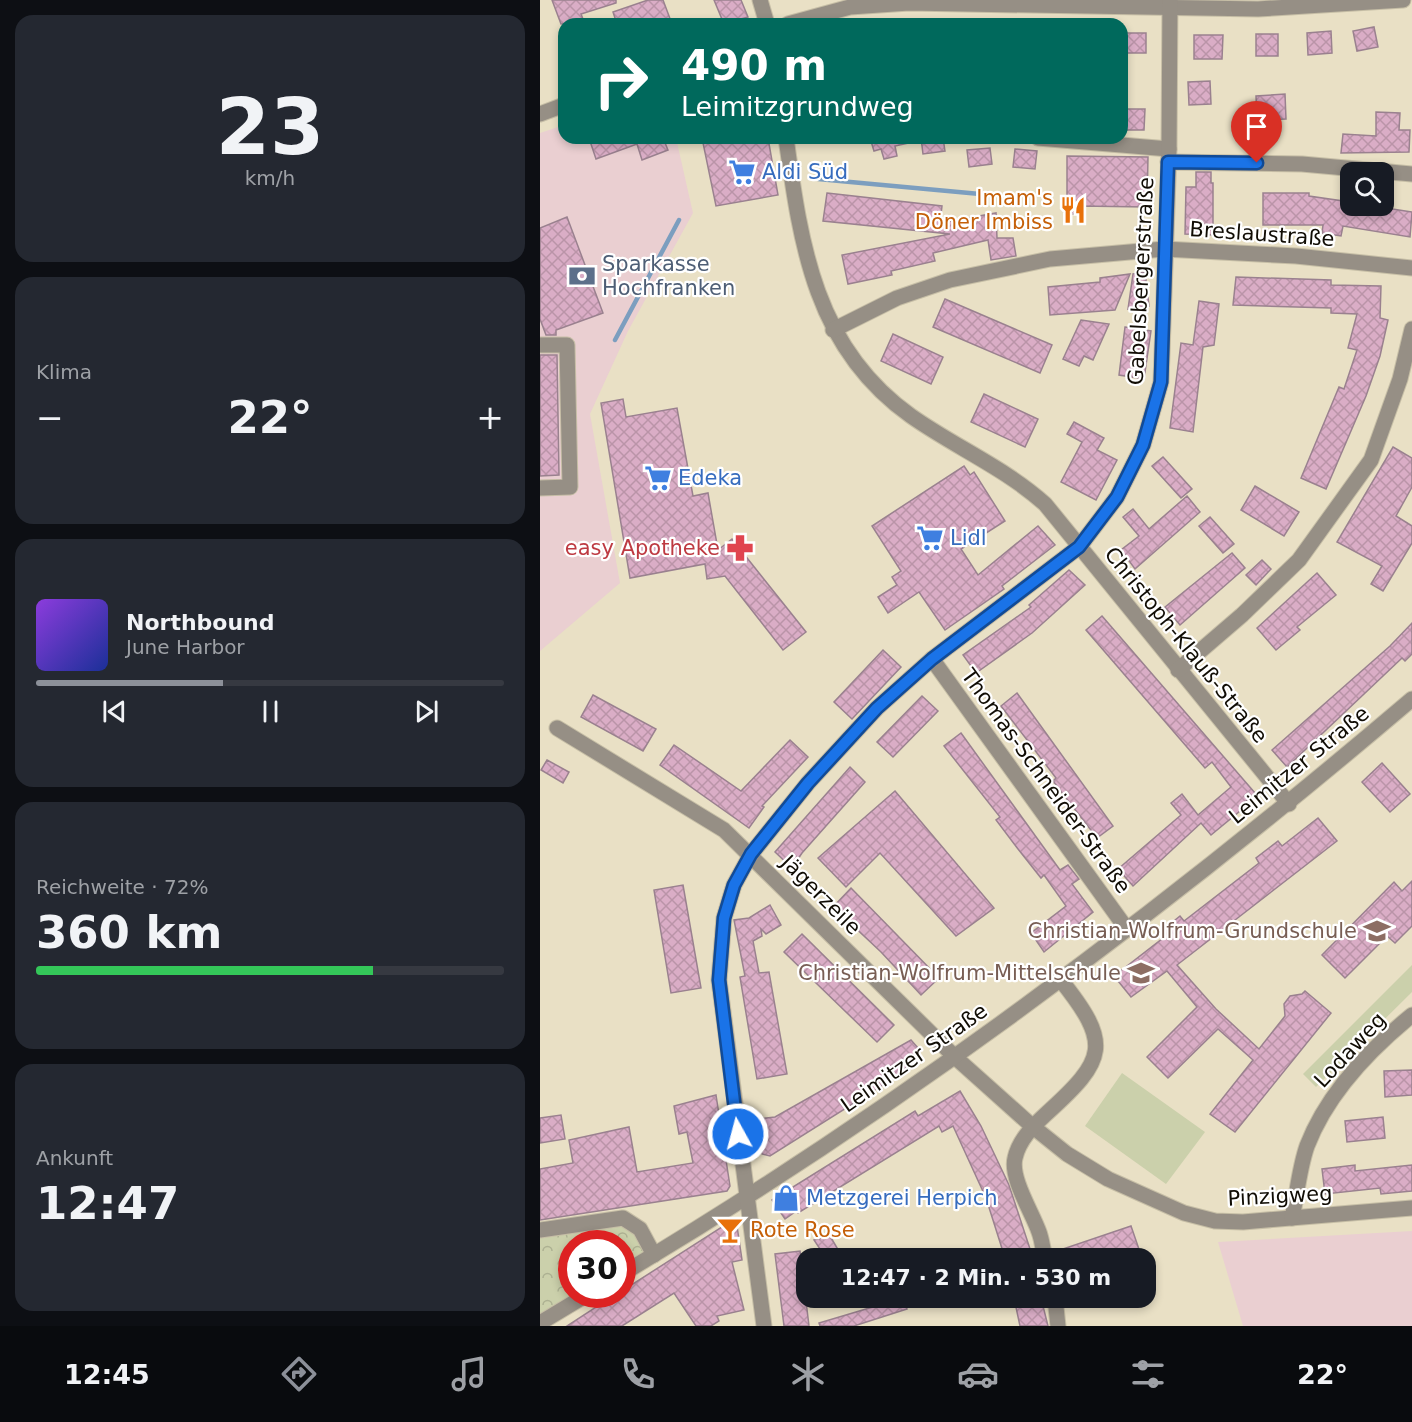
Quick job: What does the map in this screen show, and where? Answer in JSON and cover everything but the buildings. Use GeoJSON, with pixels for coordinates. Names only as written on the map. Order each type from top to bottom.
{"type":"FeatureCollection","features":[{"type":"Feature","properties":{"kind":"street"},"geometry":{"type":"LineString","coordinates":[[760,0],[765,18]]}},
{"type":"Feature","properties":{"kind":"street"},"geometry":{"type":"LineString","coordinates":[[810,18],[850,7],[909,3],[1170,4],[1258,9],[1403,0]]}},
{"type":"Feature","properties":{"kind":"street","name":"Gabelsbergerstraße"},"geometry":{"type":"LineString","coordinates":[[764,1326],[719,980],[724,918],[734,885],[751,854],[808,783],[877,708],[932,659],[1079,547],[1117,497],[1143,445],[1161,382],[1165,308],[1164,249],[1170,4]]}},
{"type":"Feature","properties":{"kind":"street"},"geometry":{"type":"LineString","coordinates":[[540,114],[558,107]]}},
{"type":"Feature","properties":{"kind":"street","name":"Christoph-Klauß-Straße"},"geometry":{"type":"LineString","coordinates":[[787,144],[796,209],[808,264],[833,330],[874,387],[911,416],[1026,487],[1050,511],[1289,804]]}},
{"type":"Feature","properties":{"kind":"street"},"geometry":{"type":"LineString","coordinates":[[1084,144],[1168,155],[1412,174]]}},
{"type":"Feature","properties":{"kind":"street","name":"Breslaustraße"},"geometry":{"type":"LineString","coordinates":[[833,330],[897,298],[950,280],[1028,262],[1164,249],[1296,256],[1412,268]]}},
{"type":"Feature","properties":{"kind":"street"},"geometry":{"type":"LineString","coordinates":[[1178,670],[1242,615],[1299,560],[1371,460],[1400,379],[1412,329]]}},
{"type":"Feature","properties":{"kind":"street"},"geometry":{"type":"LineString","coordinates":[[540,345],[567,345],[570,487],[540,488]]}},
{"type":"Feature","properties":{"kind":"street","name":"Thomas-Schneider-Straße"},"geometry":{"type":"LineString","coordinates":[[932,659],[1126,928]]}},
{"type":"Feature","properties":{"kind":"street","name":"Leimitzer Straße"},"geometry":{"type":"LineString","coordinates":[[636,1266],[746,1199],[956,1058],[1289,804],[1412,699]]}},
{"type":"Feature","properties":{"kind":"street","name":"Jägerzeile"},"geometry":{"type":"LineString","coordinates":[[557,728],[724,830],[751,854],[956,1058],[1032,1126]]}},
{"type":"Feature","properties":{"kind":"street"},"geometry":{"type":"LineString","coordinates":[[1043,1248],[1039,1232],[1020,1186],[1014,1160],[1032,1126],[1074,1089],[1096,1057],[1097,1042],[1094,1029],[1081,1005],[1060,979]]}},
{"type":"Feature","properties":{"kind":"street","name":"Lodaweg"},"geometry":{"type":"LineString","coordinates":[[1292,1218],[1306,1148],[1322,1112],[1352,1072],[1412,1015]]}},
{"type":"Feature","properties":{"kind":"street","name":"Pinzigweg"},"geometry":{"type":"LineString","coordinates":[[1032,1126],[1067,1154],[1108,1179],[1184,1213],[1215,1221],[1292,1218],[1412,1208]]}},
{"type":"Feature","properties":{"kind":"street"},"geometry":{"type":"LineString","coordinates":[[540,1230],[622,1218],[640,1229],[654,1255]]}},
{"type":"Feature","properties":{"kind":"street"},"geometry":{"type":"LineString","coordinates":[[540,1323],[565,1308]]}},
{"type":"Feature","properties":{"kind":"street"},"geometry":{"type":"LineString","coordinates":[[1056,1308],[1058,1326]]}},
{"type":"Feature","properties":{"kind":"shaded area"},"geometry":{"type":"Polygon","coordinates":[[[558,127],[558,144],[677,144],[693,213],[628,331],[590,414],[620,583],[540,651],[540,133],[558,127]]]}},
{"type":"Feature","properties":{"kind":"shaded area"},"geometry":{"type":"Polygon","coordinates":[[[1412,1231],[1412,1326],[1243,1326],[1218,1242],[1412,1231]]]}},
{"type":"Feature","properties":{"kind":"green space"},"geometry":{"type":"Polygon","coordinates":[[[1412,965],[1412,992],[1316,1087],[1303,1074],[1412,965]]]}},
{"type":"Feature","properties":{"kind":"green space"},"geometry":{"type":"Polygon","coordinates":[[[1122,1073],[1205,1132],[1166,1184],[1085,1126],[1122,1073]]]}},
{"type":"Feature","properties":{"kind":"green space"},"geometry":{"type":"Polygon","coordinates":[[[607,1219],[628,1225],[632,1230],[558,1230],[558,1308],[565,1308],[540,1323],[540,1232],[607,1219]]]}},
{"type":"Feature","properties":{"kind":"green space"},"geometry":{"type":"Polygon","coordinates":[[[636,1235],[652,1254],[636,1264],[636,1235]]]}},
{"type":"Feature","properties":{"kind":"waterway"},"geometry":{"type":"LineString","coordinates":[[818,179],[980,194]]}},
{"type":"Feature","properties":{"kind":"waterway"},"geometry":{"type":"LineString","coordinates":[[615,340],[679,220]]}},
{"type":"Feature","properties":{"kind":"place","name":"Aldi Süd"},"geometry":{"type":"Point","coordinates":[742,172]}},
{"type":"Feature","properties":{"kind":"place","name":"Imam's Döner Imbiss"},"geometry":{"type":"Point","coordinates":[1073,210]}},
{"type":"Feature","properties":{"kind":"place","name":"Sparkasse Hochfranken"},"geometry":{"type":"Point","coordinates":[582,276]}},
{"type":"Feature","properties":{"kind":"place","name":"Edeka"},"geometry":{"type":"Point","coordinates":[658,478]}},
{"type":"Feature","properties":{"kind":"place","name":"Lidl"},"geometry":{"type":"Point","coordinates":[930,538]}},
{"type":"Feature","properties":{"kind":"place","name":"easy Apotheke"},"geometry":{"type":"Point","coordinates":[740,548]}},
{"type":"Feature","properties":{"kind":"place","name":"Christian-Wolfrum-Grundschule"},"geometry":{"type":"Point","coordinates":[1377,931]}},
{"type":"Feature","properties":{"kind":"place","name":"Christian-Wolfrum-Mittelschule"},"geometry":{"type":"Point","coordinates":[1141,973]}},
{"type":"Feature","properties":{"kind":"place","name":"Metzgerei Herpich"},"geometry":{"type":"Point","coordinates":[786,1198]}},
{"type":"Feature","properties":{"kind":"place","name":"Rote Rose"},"geometry":{"type":"Point","coordinates":[730,1230]}},
{"type":"Feature","properties":{"kind":"route"},"geometry":{"type":"LineString","coordinates":[[738,1134],[719,980],[724,918],[734,885],[751,854],[808,783],[877,708],[932,659],[1079,547],[1117,497],[1143,445],[1161,382],[1168,162],[1257,163]]}}]}
